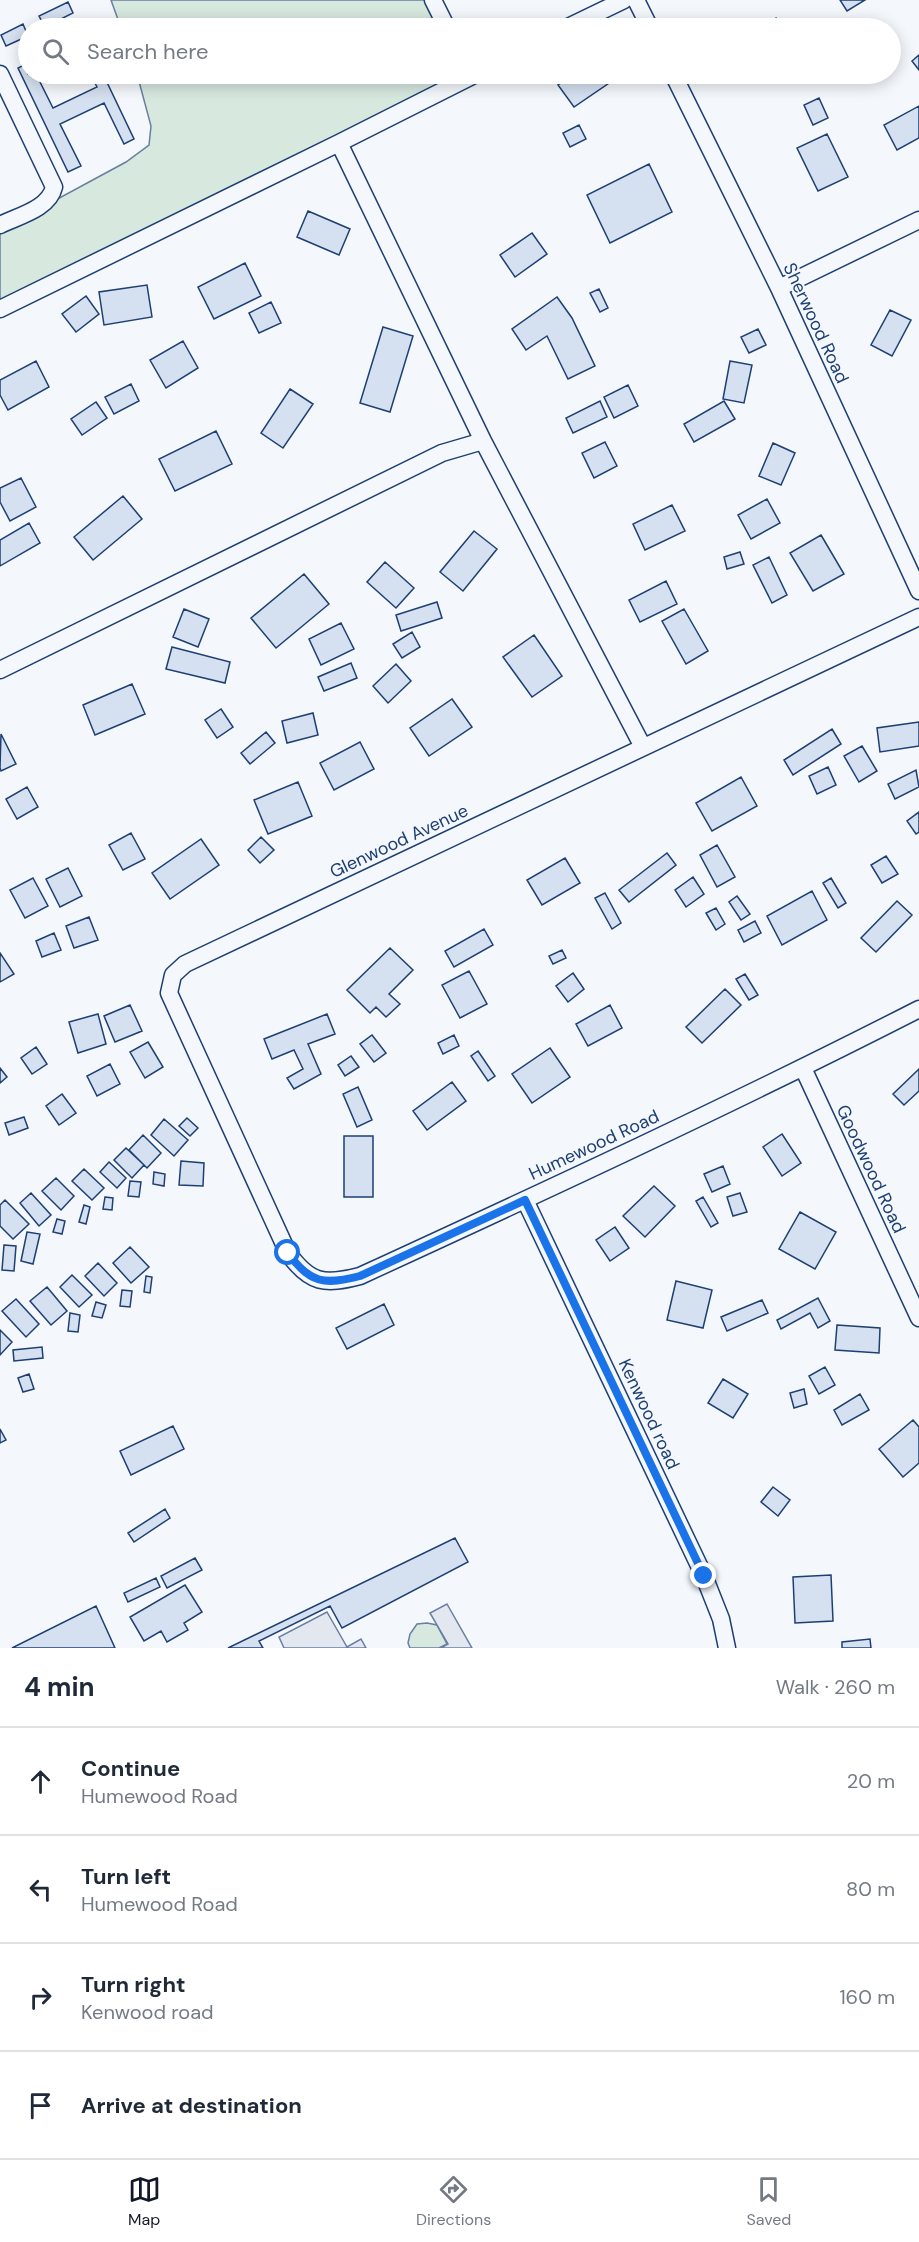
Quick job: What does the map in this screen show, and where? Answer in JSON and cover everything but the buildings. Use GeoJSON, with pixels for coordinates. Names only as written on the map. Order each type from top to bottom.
{"type":"FeatureCollection","features":[{"type":"Feature","properties":{"kind":"street"},"geometry":{"type":"LineString","coordinates":[[433,0],[442,18]]}},
{"type":"Feature","properties":{"kind":"street"},"geometry":{"type":"LineString","coordinates":[[587,18],[624,0]]}},
{"type":"Feature","properties":{"kind":"street"},"geometry":{"type":"LineString","coordinates":[[636,0],[645,18]]}},
{"type":"Feature","properties":{"kind":"street"},"geometry":{"type":"LineString","coordinates":[[0,74],[51,176],[54,187],[52,196],[45,203],[0,225]]}},
{"type":"Feature","properties":{"kind":"street"},"geometry":{"type":"LineString","coordinates":[[0,309],[339,143],[452,84]]}},
{"type":"Feature","properties":{"kind":"street","name":"Sherwood Road"},"geometry":{"type":"LineString","coordinates":[[678,84],[779,288],[919,591]]}},
{"type":"Feature","properties":{"kind":"street"},"geometry":{"type":"LineString","coordinates":[[339,143],[483,441],[643,747]]}},
{"type":"Feature","properties":{"kind":"street"},"geometry":{"type":"LineString","coordinates":[[779,288],[919,220]]}},
{"type":"Feature","properties":{"kind":"street"},"geometry":{"type":"LineString","coordinates":[[0,670],[442,453],[483,441]]}},
{"type":"Feature","properties":{"kind":"street","name":"Glenwood Avenue"},"geometry":{"type":"LineString","coordinates":[[288,1253],[169,993],[173,975],[185,964],[919,617]]}},
{"type":"Feature","properties":{"kind":"street","name":"Humewood Road"},"geometry":{"type":"LineString","coordinates":[[288,1253],[307,1275],[335,1282],[360,1276],[803,1068],[919,1009]]}},
{"type":"Feature","properties":{"kind":"street","name":"Goodwood Road"},"geometry":{"type":"LineString","coordinates":[[803,1068],[919,1318]]}},
{"type":"Feature","properties":{"kind":"street","name":"Kenwood road"},"geometry":{"type":"LineString","coordinates":[[525,1200],[704,1576],[721,1619],[727,1648]]}},
{"type":"Feature","properties":{"kind":"shaded area"},"geometry":{"type":"Polygon","coordinates":[[[111,0],[425,0],[434,18],[117,18],[111,0]]]}},
{"type":"Feature","properties":{"kind":"shaded area"},"geometry":{"type":"Polygon","coordinates":[[[140,84],[440,84],[0,303],[0,230],[126,162],[149,145],[151,126],[140,84]]]}},
{"type":"Feature","properties":{"kind":"shaded area"},"geometry":{"type":"Polygon","coordinates":[[[447,1604],[472,1648],[441,1648],[448,1644],[430,1613],[447,1604]]]}},
{"type":"Feature","properties":{"kind":"shaded area"},"geometry":{"type":"Polygon","coordinates":[[[327,1612],[347,1647],[361,1639],[366,1648],[284,1648],[279,1637],[327,1612]]]}},
{"type":"Feature","properties":{"kind":"shaded area"},"geometry":{"type":"Polygon","coordinates":[[[417,1624],[437,1625],[447,1644],[439,1648],[410,1648],[408,1643],[410,1634],[417,1624]]]}},
{"type":"Feature","properties":{"kind":"route"},"geometry":{"type":"LineString","coordinates":[[288,1253],[307,1275],[321,1281],[335,1282],[360,1276],[525,1200],[704,1576]]}}]}
